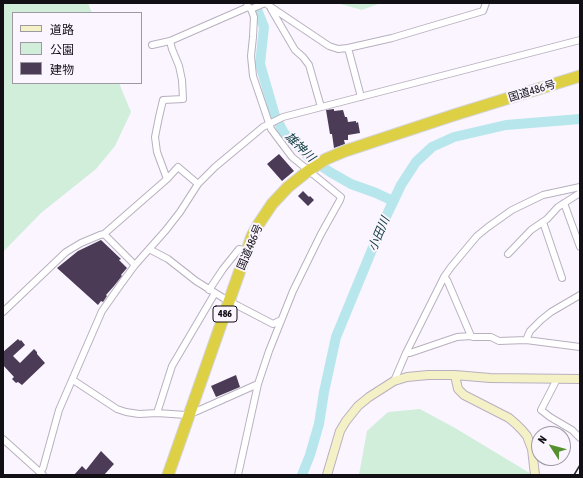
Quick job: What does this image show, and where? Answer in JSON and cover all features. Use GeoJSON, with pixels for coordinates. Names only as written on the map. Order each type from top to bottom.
{"type":"FeatureCollection","features":[{"type":"Feature","properties":{"kind":"highway","name":"国道486号"},"geometry":{"type":"LineString","coordinates":[[168,475],[252,236],[272,204],[288,187],[309,170],[326,159],[345,151],[580,76]]}},
{"type":"Feature","properties":{"kind":"street"},"geometry":{"type":"LineString","coordinates":[[152,45],[170,41],[250,7],[266,4],[329,46],[338,49],[348,48],[392,38],[483,11],[486,3]]}},
{"type":"Feature","properties":{"kind":"street"},"geometry":{"type":"LineString","coordinates":[[266,4],[295,50],[304,57],[309,65],[321,107]]}},
{"type":"Feature","properties":{"kind":"street"},"geometry":{"type":"LineString","coordinates":[[238,475],[258,384],[269,351],[292,291],[341,198],[288,152],[270,129],[270,124],[254,76],[251,56],[254,17],[250,7]]}},
{"type":"Feature","properties":{"kind":"street"},"geometry":{"type":"LineString","coordinates":[[42,474],[59,410],[102,311],[135,265],[180,212],[198,184],[215,167],[263,127],[283,117],[580,40]]}},
{"type":"Feature","properties":{"kind":"street"},"geometry":{"type":"LineString","coordinates":[[167,179],[157,152],[155,137],[159,117],[163,100],[183,99],[182,80],[179,66],[170,41]]}},
{"type":"Feature","properties":{"kind":"street"},"geometry":{"type":"LineString","coordinates":[[348,48],[361,97]]}},
{"type":"Feature","properties":{"kind":"street"},"geometry":{"type":"LineString","coordinates":[[3,312],[66,252],[81,243],[104,234],[167,179],[178,167],[198,184]]}},
{"type":"Feature","properties":{"kind":"street"},"geometry":{"type":"LineString","coordinates":[[394,381],[406,353],[444,277],[478,236],[512,210],[543,195],[580,187]]}},
{"type":"Feature","properties":{"kind":"street"},"geometry":{"type":"LineString","coordinates":[[508,254],[531,230],[543,222],[558,207],[580,193]]}},
{"type":"Feature","properties":{"kind":"street"},"geometry":{"type":"LineString","coordinates":[[564,203],[580,247]]}},
{"type":"Feature","properties":{"kind":"street"},"geometry":{"type":"LineString","coordinates":[[543,222],[562,278]]}},
{"type":"Feature","properties":{"kind":"street"},"geometry":{"type":"LineString","coordinates":[[104,234],[135,265]]}},
{"type":"Feature","properties":{"kind":"street"},"geometry":{"type":"LineString","coordinates":[[149,249],[168,259],[196,281],[229,301],[273,324],[281,320]]}},
{"type":"Feature","properties":{"kind":"street"},"geometry":{"type":"LineString","coordinates":[[157,413],[172,366],[223,269],[239,249],[247,250]]}},
{"type":"Feature","properties":{"kind":"street"},"geometry":{"type":"LineString","coordinates":[[444,277],[447,280],[471,336]]}},
{"type":"Feature","properties":{"kind":"street"},"geometry":{"type":"LineString","coordinates":[[526,340],[530,331],[541,320],[551,312],[580,295]]}},
{"type":"Feature","properties":{"kind":"street"},"geometry":{"type":"LineString","coordinates":[[406,353],[457,337],[471,336],[491,337],[499,341],[526,340],[580,347]]}},
{"type":"Feature","properties":{"kind":"street"},"geometry":{"type":"LineString","coordinates":[[327,475],[340,431],[346,421],[358,406],[394,381],[407,377],[428,375],[455,375],[490,378],[580,379]]}},
{"type":"Feature","properties":{"kind":"street"},"geometry":{"type":"LineString","coordinates":[[455,375],[458,389],[464,395],[509,418],[527,436],[532,449],[536,475]]}},
{"type":"Feature","properties":{"kind":"street"},"geometry":{"type":"LineString","coordinates":[[557,379],[541,410],[572,430],[580,438]]}},
{"type":"Feature","properties":{"kind":"street"},"geometry":{"type":"LineString","coordinates":[[73,380],[117,409],[139,414],[190,414],[258,384]]}},
{"type":"Feature","properties":{"kind":"street"},"geometry":{"type":"LineString","coordinates":[[3,439],[42,474]]}},
{"type":"Feature","properties":{"kind":"green space"},"geometry":{"type":"Polygon","coordinates":[[[3,3],[88,3],[92,12],[12,12],[12,84],[119,84],[131,112],[115,146],[96,169],[41,213],[3,252],[3,3]]]}},
{"type":"Feature","properties":{"kind":"green space"},"geometry":{"type":"Polygon","coordinates":[[[337,3],[381,3],[362,10],[337,3]]]}},
{"type":"Feature","properties":{"kind":"green space"},"geometry":{"type":"Polygon","coordinates":[[[420,409],[455,428],[533,475],[359,475],[367,431],[388,412],[420,409]]]}},
{"type":"Feature","properties":{"kind":"building"},"geometry":{"type":"Polygon","coordinates":[[[334,109],[334,111],[343,110],[348,122],[358,122],[360,133],[348,135],[348,140],[344,140],[345,144],[334,148],[326,110],[334,109]]]}},
{"type":"Feature","properties":{"kind":"building"},"geometry":{"type":"Polygon","coordinates":[[[279,154],[294,171],[282,181],[267,164],[279,154]]]}},
{"type":"Feature","properties":{"kind":"building"},"geometry":{"type":"Polygon","coordinates":[[[303,191],[314,200],[308,206],[298,196],[303,191]]]}},
{"type":"Feature","properties":{"kind":"building"},"geometry":{"type":"Polygon","coordinates":[[[101,240],[121,259],[119,260],[127,268],[106,295],[107,296],[103,302],[101,301],[98,305],[57,268],[78,251],[101,240]]]}},
{"type":"Feature","properties":{"kind":"building"},"geometry":{"type":"Polygon","coordinates":[[[18,339],[25,345],[13,356],[20,363],[34,349],[45,363],[22,385],[18,382],[16,383],[12,379],[14,377],[3,365],[3,352],[18,339]]]}},
{"type":"Feature","properties":{"kind":"building"},"geometry":{"type":"Polygon","coordinates":[[[236,375],[240,387],[216,397],[211,386],[236,375]]]}},
{"type":"Feature","properties":{"kind":"building"},"geometry":{"type":"Polygon","coordinates":[[[101,451],[114,464],[104,475],[74,475],[82,466],[86,470],[101,451]]]}},
{"type":"Feature","properties":{"kind":"waterway","name":"雄神川"},"geometry":{"type":"LineString","coordinates":[[253,3],[264,27],[260,64],[275,116],[284,133],[310,158],[330,172],[351,184],[393,201]]}},
{"type":"Feature","properties":{"kind":"waterway","name":"小田川"},"geometry":{"type":"LineString","coordinates":[[302,475],[310,455],[319,424],[324,392],[336,337],[383,223],[401,185],[416,162],[432,147],[454,137],[506,125],[580,119]]}},
{"type":"Feature","properties":{"kind":"railway"},"geometry":{"type":"LineString","coordinates":[[574,475],[580,465]]}}]}
